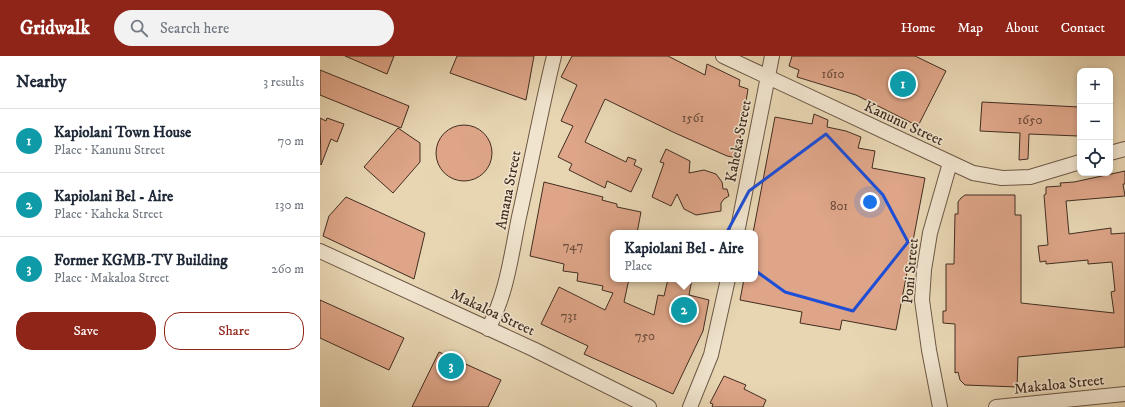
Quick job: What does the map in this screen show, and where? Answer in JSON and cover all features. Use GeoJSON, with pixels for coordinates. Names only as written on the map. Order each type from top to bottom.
{"type":"FeatureCollection","features":[{"type":"Feature","properties":{"kind":"street","name":"Amana Street"},"geometry":{"type":"LineString","coordinates":[[488,328],[503,297],[513,257],[518,224],[554,56]]}},
{"type":"Feature","properties":{"kind":"street","name":"Kanunu Street"},"geometry":{"type":"LineString","coordinates":[[723,56],[973,173],[1002,178],[1030,177],[1077,163]]}},
{"type":"Feature","properties":{"kind":"street","name":"Kaheka Street"},"geometry":{"type":"LineString","coordinates":[[738,230],[772,56]]}},
{"type":"Feature","properties":{"kind":"street"},"geometry":{"type":"LineString","coordinates":[[1113,152],[1125,149]]}},
{"type":"Feature","properties":{"kind":"street","name":"Poni Street"},"geometry":{"type":"LineString","coordinates":[[940,407],[929,350],[922,300],[924,270],[930,233],[950,163]]}},
{"type":"Feature","properties":{"kind":"street","name":"Makaloa Street"},"geometry":{"type":"LineString","coordinates":[[320,251],[488,328],[649,407]]}},
{"type":"Feature","properties":{"kind":"street"},"geometry":{"type":"LineString","coordinates":[[690,407],[711,355],[727,282]]}},
{"type":"Feature","properties":{"kind":"street","name":"Makaloa Street"},"geometry":{"type":"LineString","coordinates":[[996,407],[1057,404],[1125,394]]}},
{"type":"Feature","properties":{"kind":"highlighted area"},"geometry":{"type":"Polygon","coordinates":[[[826,134],[883,195],[908,242],[853,311],[785,292],[720,245],[749,191],[826,134]]]}},
{"type":"Feature","properties":{"kind":"building"},"geometry":{"type":"Polygon","coordinates":[[[345,56],[394,56],[387,74],[345,56]]]}},
{"type":"Feature","properties":{"kind":"building"},"geometry":{"type":"Polygon","coordinates":[[[457,56],[534,56],[526,100],[450,73],[457,56]]]}},
{"type":"Feature","properties":{"kind":"building"},"geometry":{"type":"Polygon","coordinates":[[[572,56],[668,56],[705,75],[707,64],[740,80],[739,86],[748,89],[737,158],[727,156],[675,133],[605,99],[585,142],[626,162],[628,157],[636,160],[634,165],[642,169],[631,192],[607,181],[605,188],[569,170],[572,164],[558,157],[573,126],[561,121],[577,85],[561,77],[572,56]]]}},
{"type":"Feature","properties":{"kind":"building"},"geometry":{"type":"Polygon","coordinates":[[[792,56],[915,56],[946,71],[918,126],[856,95],[797,77],[799,70],[789,66],[792,56]]]}},
{"type":"Feature","properties":{"kind":"building"},"geometry":{"type":"Polygon","coordinates":[[[320,70],[409,106],[401,128],[320,95],[320,70]]]}},
{"type":"Feature","properties":{"kind":"building"},"geometry":{"type":"Polygon","coordinates":[[[982,102],[1077,107],[1077,136],[1029,134],[1028,159],[1019,160],[1020,133],[980,131],[982,102]]]}},
{"type":"Feature","properties":{"kind":"building"},"geometry":{"type":"Polygon","coordinates":[[[814,114],[828,120],[827,127],[846,131],[861,137],[858,148],[875,151],[872,168],[925,178],[896,330],[842,320],[840,330],[800,323],[802,312],[740,300],[743,282],[758,282],[758,230],[754,230],[775,117],[812,124],[814,114]]]}},
{"type":"Feature","properties":{"kind":"building"},"geometry":{"type":"Polygon","coordinates":[[[320,118],[326,121],[327,118],[344,124],[337,142],[331,139],[321,165],[320,118]]]}},
{"type":"Feature","properties":{"kind":"building"},"geometry":{"type":"Polygon","coordinates":[[[464,125],[475,127],[484,133],[490,142],[492,153],[490,164],[484,173],[475,179],[464,181],[453,179],[444,173],[438,164],[436,153],[438,142],[444,133],[453,127],[464,125]]]}},
{"type":"Feature","properties":{"kind":"building"},"geometry":{"type":"Polygon","coordinates":[[[398,128],[420,143],[420,162],[393,193],[364,167],[398,128]]]}},
{"type":"Feature","properties":{"kind":"building"},"geometry":{"type":"Polygon","coordinates":[[[666,149],[690,161],[689,173],[704,170],[716,174],[722,182],[723,189],[727,189],[729,196],[721,203],[721,211],[696,215],[684,209],[677,194],[671,206],[652,197],[664,163],[660,162],[666,149]]]}},
{"type":"Feature","properties":{"kind":"building"},"geometry":{"type":"Polygon","coordinates":[[[1125,171],[1125,184],[1123,184],[1125,196],[1066,201],[1069,234],[1111,228],[1111,234],[1125,233],[1125,347],[1018,357],[1017,387],[965,385],[960,380],[958,372],[955,373],[955,324],[943,323],[943,311],[946,311],[946,264],[954,264],[955,214],[958,214],[958,202],[965,195],[1015,195],[1015,215],[1021,215],[1021,303],[1114,313],[1111,292],[1115,291],[1112,262],[1088,264],[1088,260],[1046,264],[1046,261],[1040,262],[1038,246],[1048,245],[1044,195],[1046,194],[1046,187],[1061,186],[1060,183],[1074,182],[1102,176],[1113,176],[1113,174],[1125,171]]]}},
{"type":"Feature","properties":{"kind":"building"},"geometry":{"type":"Polygon","coordinates":[[[544,182],[603,197],[602,200],[617,204],[617,207],[641,212],[638,230],[610,230],[610,282],[628,282],[624,302],[654,315],[658,295],[664,296],[667,282],[691,282],[689,295],[709,300],[703,331],[673,394],[584,354],[588,346],[541,324],[559,287],[605,310],[613,293],[602,290],[603,286],[577,281],[578,273],[563,271],[564,264],[530,256],[544,182]]]}},
{"type":"Feature","properties":{"kind":"building"},"geometry":{"type":"Polygon","coordinates":[[[346,197],[425,233],[414,279],[323,236],[329,216],[346,197]]]}},
{"type":"Feature","properties":{"kind":"building"},"geometry":{"type":"Polygon","coordinates":[[[320,300],[404,338],[389,370],[320,338],[320,300]]]}},
{"type":"Feature","properties":{"kind":"building"},"geometry":{"type":"Polygon","coordinates":[[[439,352],[501,380],[488,407],[412,407],[439,352]]]}},
{"type":"Feature","properties":{"kind":"building"},"geometry":{"type":"Polygon","coordinates":[[[724,376],[746,385],[744,389],[766,400],[763,407],[712,407],[713,404],[710,403],[724,376]]]}},
{"type":"Feature","properties":{"kind":"place","name":"Kapiolani Town House"},"geometry":{"type":"Point","coordinates":[903,84]}},
{"type":"Feature","properties":{"kind":"place","name":"Kapiolani Bel - Aire"},"geometry":{"type":"Point","coordinates":[684,310]}},
{"type":"Feature","properties":{"kind":"place","name":"Former KGMB-TV Building"},"geometry":{"type":"Point","coordinates":[451,366]}}]}
